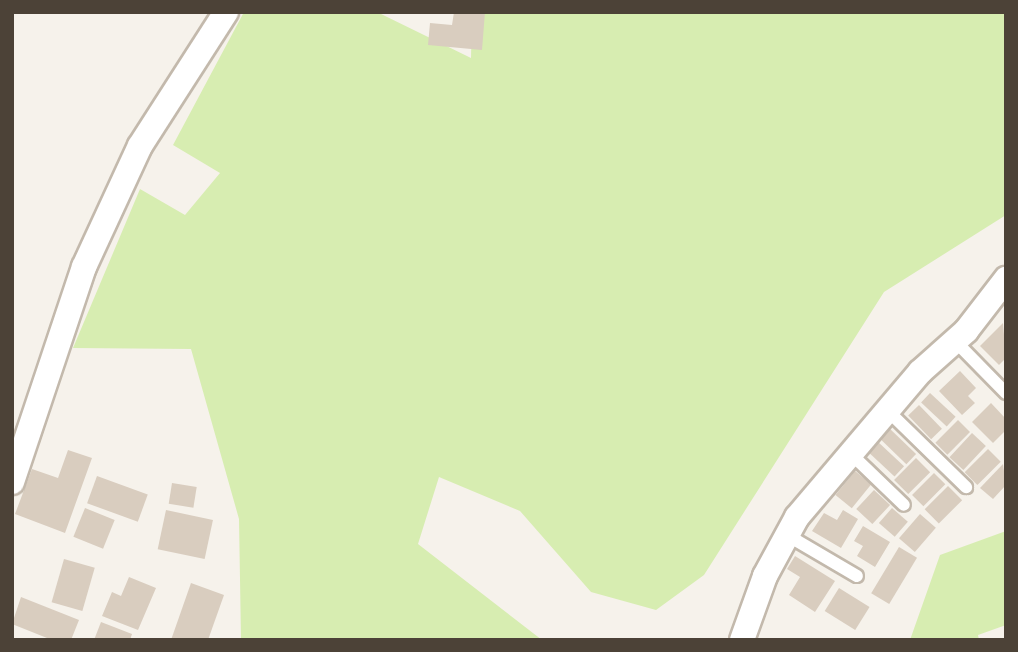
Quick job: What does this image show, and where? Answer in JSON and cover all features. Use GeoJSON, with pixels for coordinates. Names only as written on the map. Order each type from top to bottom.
{"type":"FeatureCollection","features":[{"type":"Feature","properties":{"kind":"street"},"geometry":{"type":"LineString","coordinates":[[12,482],[84,267],[140,146],[226,12]]}},
{"type":"Feature","properties":{"kind":"street"},"geometry":{"type":"LineString","coordinates":[[742,640],[787,535],[849,452],[886,409],[955,341],[1006,279]]}},
{"type":"Feature","properties":{"kind":"lane"},"geometry":{"type":"LineString","coordinates":[[955,341],[1006,393]]}},
{"type":"Feature","properties":{"kind":"lane"},"geometry":{"type":"LineString","coordinates":[[886,409],[967,487]]}},
{"type":"Feature","properties":{"kind":"lane"},"geometry":{"type":"LineString","coordinates":[[849,452],[904,505]]}},
{"type":"Feature","properties":{"kind":"lane"},"geometry":{"type":"LineString","coordinates":[[787,535],[857,576]]}},
{"type":"Feature","properties":{"kind":"green space"},"geometry":{"type":"Polygon","coordinates":[[[244,12],[379,13],[471,58],[472,12],[1006,12],[1006,215],[884,292],[704,575],[656,610],[591,592],[520,511],[439,477],[418,544],[542,640],[241,640],[239,519],[191,349],[73,348],[140,189],[185,215],[220,173],[173,145],[244,12]]]}},
{"type":"Feature","properties":{"kind":"green space"},"geometry":{"type":"Polygon","coordinates":[[[1006,531],[1006,625],[978,635],[979,640],[910,640],[940,555],[1006,531]]]}},
{"type":"Feature","properties":{"kind":"building"},"geometry":{"type":"Polygon","coordinates":[[[454,12],[485,12],[482,50],[428,45],[430,23],[452,25],[454,12]]]}},
{"type":"Feature","properties":{"kind":"building"},"geometry":{"type":"Polygon","coordinates":[[[1003,323],[1006,358],[999,365],[980,346],[1003,323]]]}},
{"type":"Feature","properties":{"kind":"building"},"geometry":{"type":"Polygon","coordinates":[[[960,371],[976,388],[968,396],[975,403],[962,415],[939,391],[960,371]]]}},
{"type":"Feature","properties":{"kind":"building"},"geometry":{"type":"Polygon","coordinates":[[[930,393],[956,417],[947,426],[921,403],[930,393]]]}},
{"type":"Feature","properties":{"kind":"building"},"geometry":{"type":"Polygon","coordinates":[[[991,403],[1006,419],[1006,430],[993,443],[972,422],[991,403]]]}},
{"type":"Feature","properties":{"kind":"building"},"geometry":{"type":"Polygon","coordinates":[[[919,405],[942,429],[931,439],[908,415],[919,405]]]}},
{"type":"Feature","properties":{"kind":"building"},"geometry":{"type":"Polygon","coordinates":[[[958,420],[970,432],[947,455],[935,443],[958,420]]]}},
{"type":"Feature","properties":{"kind":"building"},"geometry":{"type":"Polygon","coordinates":[[[888,427],[916,454],[906,464],[878,437],[888,427]]]}},
{"type":"Feature","properties":{"kind":"building"},"geometry":{"type":"Polygon","coordinates":[[[972,433],[986,446],[963,470],[949,457],[972,433]]]}},
{"type":"Feature","properties":{"kind":"building"},"geometry":{"type":"Polygon","coordinates":[[[877,441],[904,466],[895,476],[867,451],[877,441]]]}},
{"type":"Feature","properties":{"kind":"building"},"geometry":{"type":"Polygon","coordinates":[[[988,449],[1001,462],[977,485],[965,472],[988,449]]]}},
{"type":"Feature","properties":{"kind":"building"},"geometry":{"type":"Polygon","coordinates":[[[68,450],[92,458],[65,533],[15,514],[32,469],[58,478],[68,450]]]}},
{"type":"Feature","properties":{"kind":"building"},"geometry":{"type":"Polygon","coordinates":[[[916,458],[930,472],[908,494],[894,480],[916,458]]]}},
{"type":"Feature","properties":{"kind":"building"},"geometry":{"type":"Polygon","coordinates":[[[1003,464],[1006,485],[993,499],[980,488],[1003,464]]]}},
{"type":"Feature","properties":{"kind":"building"},"geometry":{"type":"Polygon","coordinates":[[[855,471],[871,484],[852,508],[835,495],[855,471]]]}},
{"type":"Feature","properties":{"kind":"building"},"geometry":{"type":"Polygon","coordinates":[[[934,473],[945,484],[923,506],[912,495],[934,473]]]}},
{"type":"Feature","properties":{"kind":"building"},"geometry":{"type":"Polygon","coordinates":[[[97,476],[148,494],[138,522],[87,503],[97,476]]]}},
{"type":"Feature","properties":{"kind":"building"},"geometry":{"type":"Polygon","coordinates":[[[172,483],[197,487],[193,508],[169,504],[172,483]]]}},
{"type":"Feature","properties":{"kind":"building"},"geometry":{"type":"Polygon","coordinates":[[[948,486],[962,500],[939,523],[925,509],[948,486]]]}},
{"type":"Feature","properties":{"kind":"building"},"geometry":{"type":"Polygon","coordinates":[[[874,490],[890,505],[872,524],[856,509],[874,490]]]}},
{"type":"Feature","properties":{"kind":"building"},"geometry":{"type":"Polygon","coordinates":[[[85,508],[115,520],[103,549],[73,537],[85,508]]]}},
{"type":"Feature","properties":{"kind":"building"},"geometry":{"type":"Polygon","coordinates":[[[892,508],[908,522],[895,537],[879,523],[892,508]]]}},
{"type":"Feature","properties":{"kind":"building"},"geometry":{"type":"Polygon","coordinates":[[[166,510],[213,520],[205,559],[158,549],[166,510]]]}},
{"type":"Feature","properties":{"kind":"building"},"geometry":{"type":"Polygon","coordinates":[[[843,510],[858,519],[841,548],[812,531],[824,513],[837,520],[843,510]]]}},
{"type":"Feature","properties":{"kind":"building"},"geometry":{"type":"Polygon","coordinates":[[[920,514],[936,528],[915,552],[899,538],[920,514]]]}},
{"type":"Feature","properties":{"kind":"building"},"geometry":{"type":"Polygon","coordinates":[[[863,526],[890,542],[875,567],[857,556],[863,546],[854,541],[863,526]]]}},
{"type":"Feature","properties":{"kind":"building"},"geometry":{"type":"Polygon","coordinates":[[[899,547],[917,558],[889,604],[871,593],[899,547]]]}},
{"type":"Feature","properties":{"kind":"building"},"geometry":{"type":"Polygon","coordinates":[[[795,556],[835,581],[815,612],[789,595],[800,577],[787,569],[795,556]]]}},
{"type":"Feature","properties":{"kind":"building"},"geometry":{"type":"Polygon","coordinates":[[[64,559],[95,568],[82,611],[52,602],[64,559]]]}},
{"type":"Feature","properties":{"kind":"building"},"geometry":{"type":"Polygon","coordinates":[[[129,577],[156,588],[138,630],[102,616],[112,592],[121,596],[129,577]]]}},
{"type":"Feature","properties":{"kind":"building"},"geometry":{"type":"Polygon","coordinates":[[[191,583],[224,595],[208,640],[171,640],[191,583]]]}},
{"type":"Feature","properties":{"kind":"building"},"geometry":{"type":"Polygon","coordinates":[[[839,588],[870,607],[855,630],[825,611],[839,588]]]}},
{"type":"Feature","properties":{"kind":"building"},"geometry":{"type":"Polygon","coordinates":[[[21,597],[79,620],[71,640],[52,640],[12,624],[21,597]]]}},
{"type":"Feature","properties":{"kind":"building"},"geometry":{"type":"Polygon","coordinates":[[[101,622],[132,634],[130,640],[94,640],[101,622]]]}}]}
